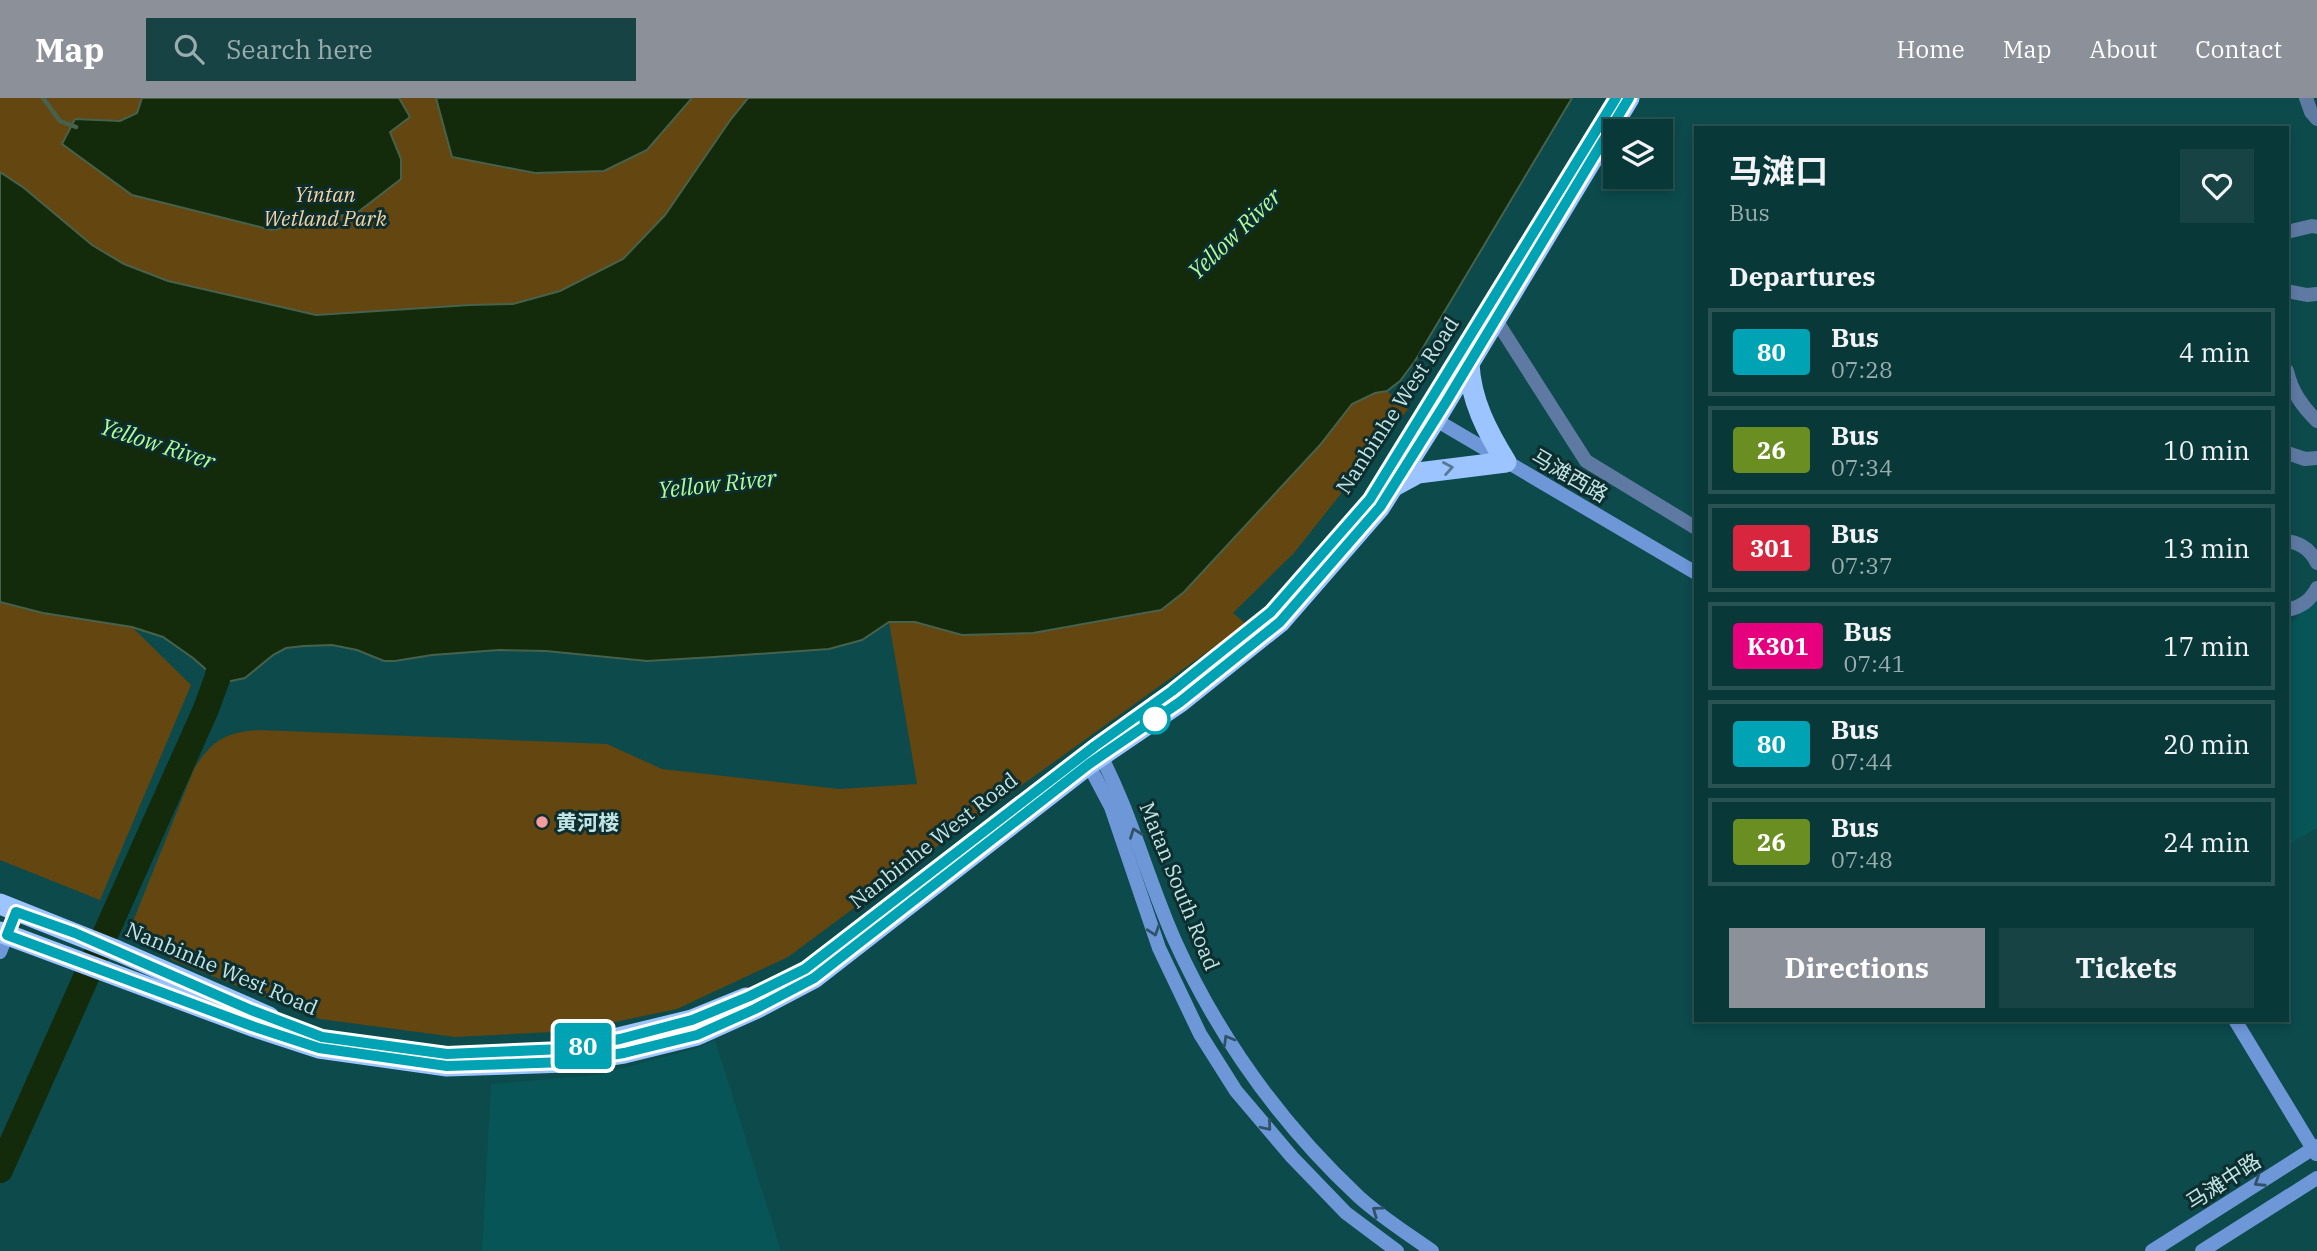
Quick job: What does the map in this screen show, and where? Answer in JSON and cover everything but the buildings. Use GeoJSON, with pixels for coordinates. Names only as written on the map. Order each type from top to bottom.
{"type":"FeatureCollection","features":[{"type":"Feature","properties":{"kind":"highway","name":"Nanbinhe West Road"},"geometry":{"type":"LineString","coordinates":[[8,908],[75,933],[251,1010],[322,1037],[447,1054],[563,1049],[620,1039],[692,1020],[805,969],[1092,755],[1180,702],[1280,622],[1380,507],[1429,417],[1616,98]]}},
{"type":"Feature","properties":{"kind":"highway","name":"Nanbinhe West Road"},"geometry":{"type":"LineString","coordinates":[[2,938],[66,956],[252,1026],[319,1048],[447,1066],[566,1062],[624,1053],[697,1035],[755,1009],[814,978],[1271,612],[1370,499],[1469,364],[1629,98]]}},
{"type":"Feature","properties":{"kind":"highway"},"geometry":{"type":"LineString","coordinates":[[1393,486],[1418,474],[1506,462],[1489,435],[1478,409],[1470,380],[1469,364]]}},
{"type":"Feature","properties":{"kind":"main road","name":"马滩西路"},"geometry":{"type":"LineString","coordinates":[[1429,417],[1694,572]]}},
{"type":"Feature","properties":{"kind":"main road","name":"Matan South Road"},"geometry":{"type":"LineString","coordinates":[[1092,755],[1159,948],[1200,1034],[1236,1091],[1292,1157],[1346,1213],[1397,1251]]}},
{"type":"Feature","properties":{"kind":"main road","name":"Matan South Road"},"geometry":{"type":"LineString","coordinates":[[1092,755],[1122,799],[1174,938],[1192,978],[1237,1056],[1298,1135],[1361,1199],[1432,1251]]}},
{"type":"Feature","properties":{"kind":"main road"},"geometry":{"type":"LineString","coordinates":[[2,938],[8,908]]}},
{"type":"Feature","properties":{"kind":"main road"},"geometry":{"type":"LineString","coordinates":[[2236,1022],[2315,1149]]}},
{"type":"Feature","properties":{"kind":"main road","name":"马滩中路"},"geometry":{"type":"LineString","coordinates":[[2152,1251],[2315,1149]]}},
{"type":"Feature","properties":{"kind":"main road"},"geometry":{"type":"LineString","coordinates":[[2203,1251],[2317,1178]]}},
{"type":"Feature","properties":{"kind":"street"},"geometry":{"type":"LineString","coordinates":[[2306,98],[2317,119]]}},
{"type":"Feature","properties":{"kind":"street"},"geometry":{"type":"LineString","coordinates":[[2289,232],[2317,227]]}},
{"type":"Feature","properties":{"kind":"street"},"geometry":{"type":"LineString","coordinates":[[2289,291],[2317,294]]}},
{"type":"Feature","properties":{"kind":"street"},"geometry":{"type":"LineString","coordinates":[[1496,320],[1586,461],[1694,527]]}},
{"type":"Feature","properties":{"kind":"street"},"geometry":{"type":"LineString","coordinates":[[2291,394],[2317,421]]}},
{"type":"Feature","properties":{"kind":"street"},"geometry":{"type":"LineString","coordinates":[[2289,454],[2305,459],[2317,458]]}},
{"type":"Feature","properties":{"kind":"street"},"geometry":{"type":"LineString","coordinates":[[2289,541],[2309,550],[2317,563]]}},
{"type":"Feature","properties":{"kind":"street"},"geometry":{"type":"LineString","coordinates":[[2289,609],[2302,606],[2317,588]]}},
{"type":"Feature","properties":{"kind":"shaded area"},"geometry":{"type":"Polygon","coordinates":[[[2317,595],[2317,828],[2289,844],[2289,626],[2317,595]]]}},
{"type":"Feature","properties":{"kind":"shaded area"},"geometry":{"type":"Polygon","coordinates":[[[715,1040],[781,1251],[482,1251],[491,1084],[597,1075],[697,1048],[715,1040]]]}},
{"type":"Feature","properties":{"kind":"green space","name":"Yintan Wetland Park"},"geometry":{"type":"Polygon","coordinates":[[[0,98],[748,98],[665,215],[623,259],[560,291],[513,304],[316,315],[168,281],[124,264],[92,245],[24,188],[0,172],[0,98]]]}},
{"type":"Feature","properties":{"kind":"green space"},"geometry":{"type":"Polygon","coordinates":[[[1387,391],[1408,409],[1294,553],[1233,613],[1246,624],[788,957],[677,1009],[572,1031],[455,1037],[320,1019],[172,960],[132,924],[194,769],[213,745],[228,736],[246,731],[607,744],[662,769],[839,789],[917,784],[889,622],[915,622],[934,628],[1002,635],[1033,633],[1143,614],[1184,592],[1320,445],[1352,404],[1375,393],[1387,391]]]}},
{"type":"Feature","properties":{"kind":"green space"},"geometry":{"type":"Polygon","coordinates":[[[0,602],[43,613],[132,627],[191,685],[100,900],[0,860],[0,602]]]}},
{"type":"Feature","properties":{"kind":"water"},"geometry":{"type":"Polygon","coordinates":[[[142,98],[399,98],[410,117],[390,132],[401,159],[401,179],[358,212],[272,230],[132,195],[62,144],[75,119],[120,121],[137,113],[142,98]]]}},
{"type":"Feature","properties":{"kind":"water"},"geometry":{"type":"Polygon","coordinates":[[[436,98],[692,98],[647,150],[604,171],[535,173],[452,157],[436,98]]]}},
{"type":"Feature","properties":{"kind":"water","name":"Yellow River"},"geometry":{"type":"Polygon","coordinates":[[[748,98],[1572,98],[1415,361],[1400,381],[1387,391],[1375,393],[1352,404],[1320,445],[1184,592],[1161,610],[1033,633],[962,635],[915,622],[889,622],[862,640],[829,649],[647,661],[546,651],[499,650],[384,661],[357,650],[332,645],[304,646],[286,648],[245,678],[231,681],[217,679],[163,637],[132,627],[43,613],[0,602],[0,172],[24,188],[92,245],[124,264],[168,281],[316,315],[513,304],[560,291],[623,259],[665,215],[748,98]]]}},
{"type":"Feature","properties":{"kind":"waterway"},"geometry":{"type":"LineString","coordinates":[[43,98],[60,121],[76,127]]}},
{"type":"Feature","properties":{"kind":"waterway"},"geometry":{"type":"LineString","coordinates":[[0,1170],[206,709],[225,645]]}},
{"type":"Feature","properties":{"kind":"bus line","name":"80"},"geometry":{"type":"LineString","coordinates":[[1616,98],[1370,499],[1271,612],[1172,691],[1095,746],[805,969],[692,1020],[620,1039],[563,1049],[447,1054],[322,1037],[251,1010],[75,933],[16,912],[7,935],[252,1026],[319,1048],[447,1066],[566,1062],[624,1053],[697,1035],[755,1009],[814,978],[1100,755],[1180,702],[1280,622],[1380,507],[1629,98]]}},
{"type":"Feature","properties":{"kind":"place","name":"黄河楼"},"geometry":{"type":"Point","coordinates":[542,822]}}]}
